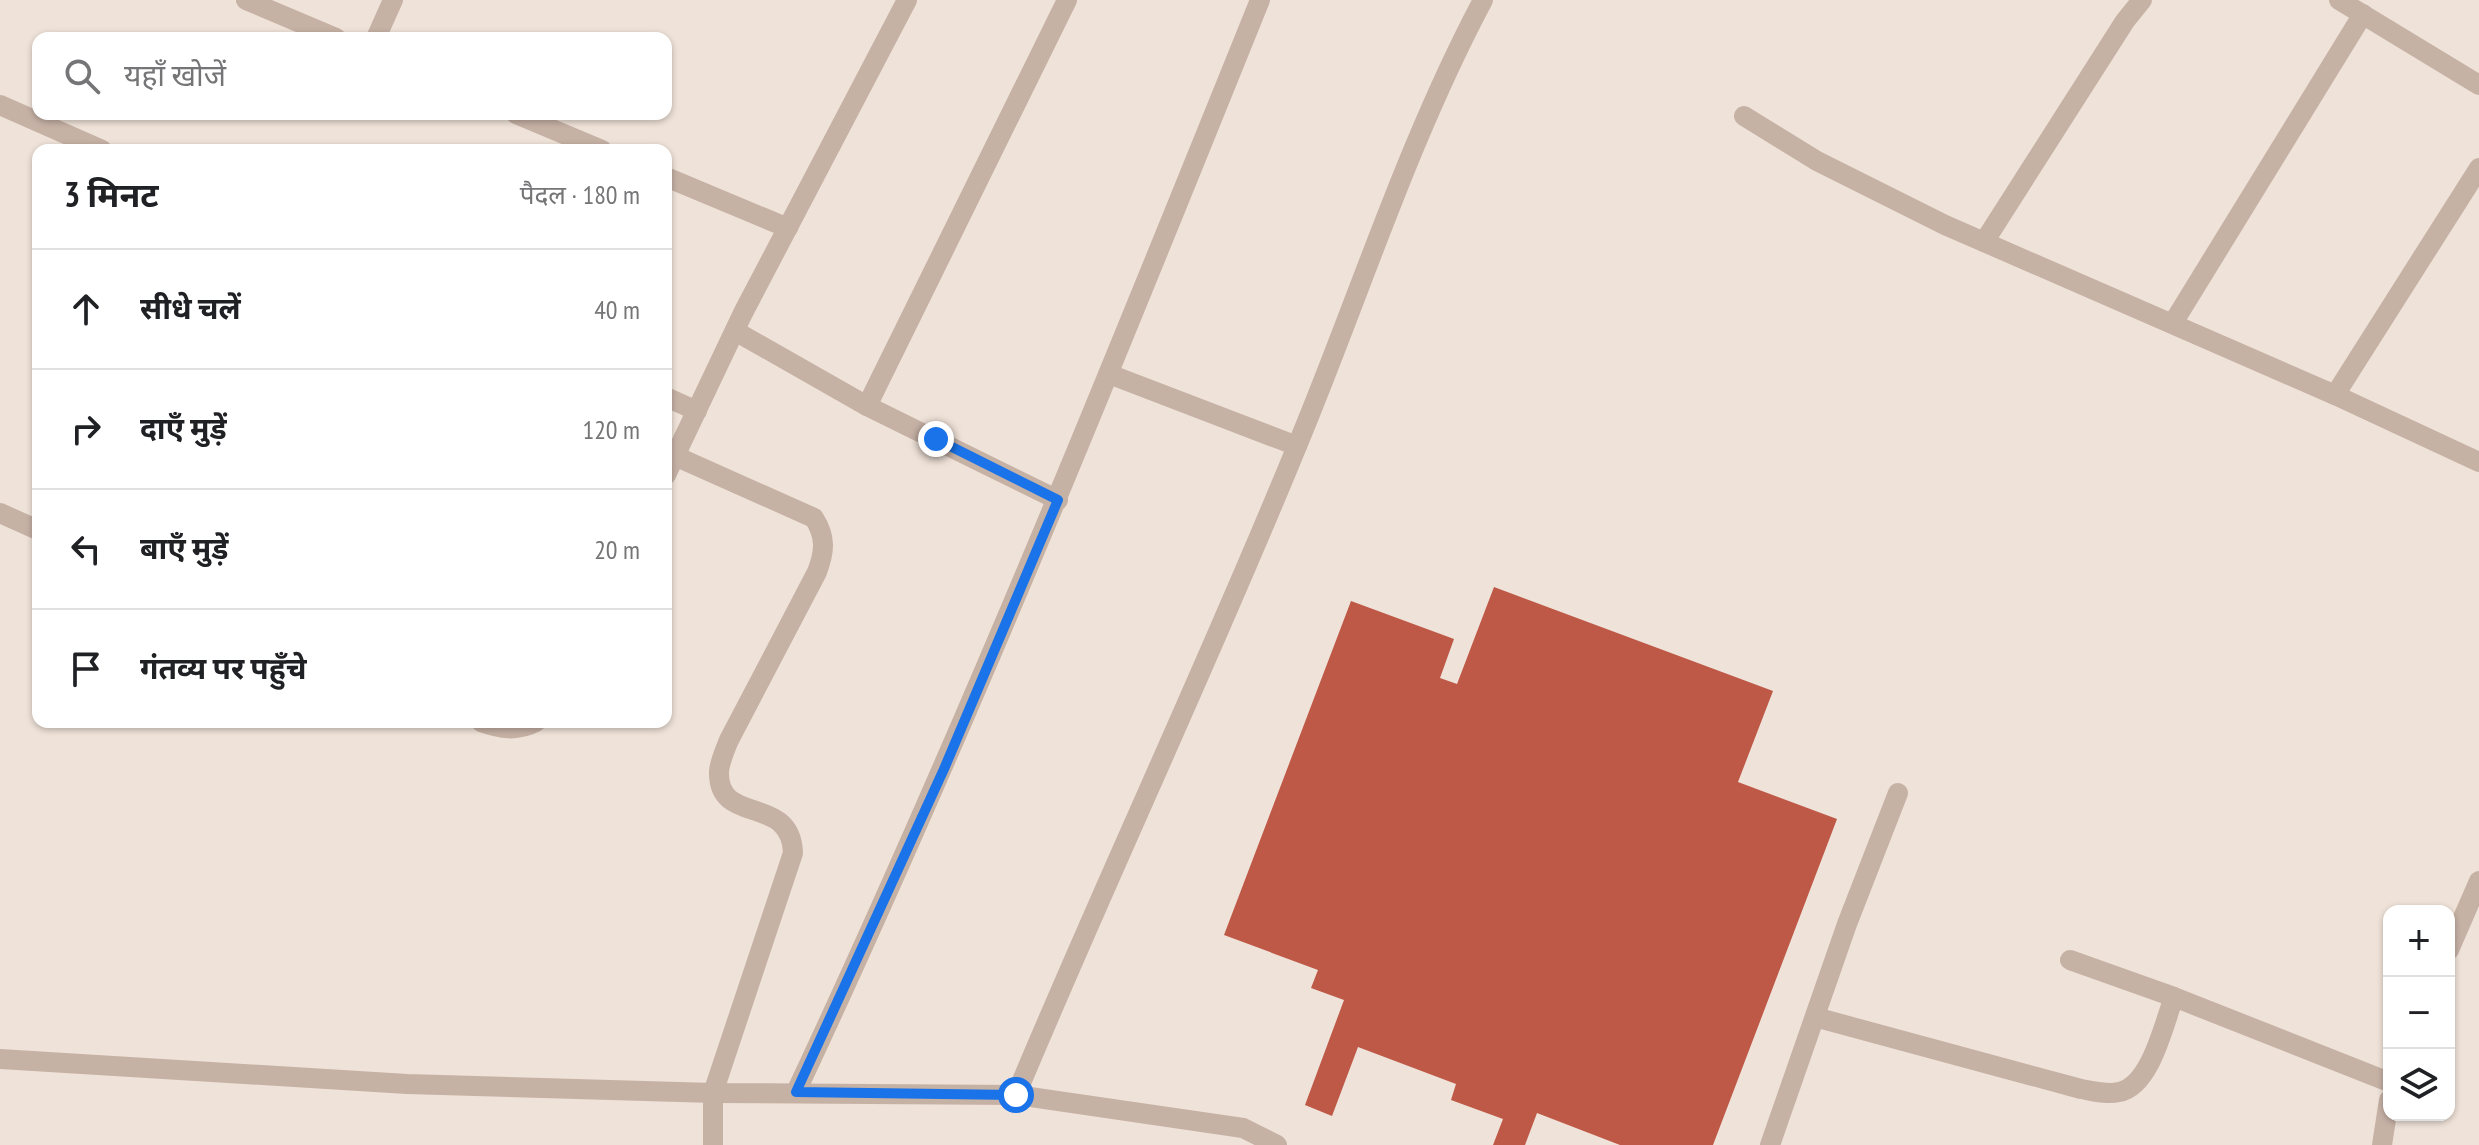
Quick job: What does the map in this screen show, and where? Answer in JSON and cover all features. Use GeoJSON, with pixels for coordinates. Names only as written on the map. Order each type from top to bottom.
{"type":"FeatureCollection","features":[{"type":"Feature","properties":{"kind":"street"},"geometry":{"type":"LineString","coordinates":[[246,0],[322,32]]}},
{"type":"Feature","properties":{"kind":"street"},"geometry":{"type":"LineString","coordinates":[[379,32],[393,0]]}},
{"type":"Feature","properties":{"kind":"street"},"geometry":{"type":"LineString","coordinates":[[672,462],[735,331],[907,0]]}},
{"type":"Feature","properties":{"kind":"street"},"geometry":{"type":"LineString","coordinates":[[867,406],[1067,0]]}},
{"type":"Feature","properties":{"kind":"street"},"geometry":{"type":"LineString","coordinates":[[796,1092],[944,769],[1058,500],[1260,0]]}},
{"type":"Feature","properties":{"kind":"street"},"geometry":{"type":"LineString","coordinates":[[1016,1095],[1297,446],[1418,135],[1483,0]]}},
{"type":"Feature","properties":{"kind":"street"},"geometry":{"type":"LineString","coordinates":[[1984,242],[2125,21],[2142,0]]}},
{"type":"Feature","properties":{"kind":"street"},"geometry":{"type":"LineString","coordinates":[[2339,0],[2479,85]]}},
{"type":"Feature","properties":{"kind":"street"},"geometry":{"type":"LineString","coordinates":[[2173,323],[2363,14]]}},
{"type":"Feature","properties":{"kind":"street"},"geometry":{"type":"LineString","coordinates":[[0,105],[32,119]]}},
{"type":"Feature","properties":{"kind":"street"},"geometry":{"type":"LineString","coordinates":[[1744,116],[1817,161],[1984,242],[2173,323],[2479,462]]}},
{"type":"Feature","properties":{"kind":"street"},"geometry":{"type":"LineString","coordinates":[[34,120],[88,144]]}},
{"type":"Feature","properties":{"kind":"street"},"geometry":{"type":"LineString","coordinates":[[530,120],[588,144]]}},
{"type":"Feature","properties":{"kind":"street"},"geometry":{"type":"LineString","coordinates":[[2335,395],[2479,168]]}},
{"type":"Feature","properties":{"kind":"street"},"geometry":{"type":"LineString","coordinates":[[672,180],[788,228]]}},
{"type":"Feature","properties":{"kind":"street"},"geometry":{"type":"LineString","coordinates":[[735,331],[867,406],[1058,500]]}},
{"type":"Feature","properties":{"kind":"street"},"geometry":{"type":"LineString","coordinates":[[1109,374],[1297,446]]}},
{"type":"Feature","properties":{"kind":"street"},"geometry":{"type":"LineString","coordinates":[[672,400],[697,411]]}},
{"type":"Feature","properties":{"kind":"street"},"geometry":{"type":"LineString","coordinates":[[675,456],[814,518],[822,531],[825,552],[729,740],[719,768],[720,782],[726,796],[739,806],[775,817],[787,827],[793,839],[793,853],[713,1093],[713,1145]]}},
{"type":"Feature","properties":{"kind":"street"},"geometry":{"type":"LineString","coordinates":[[0,513],[32,527]]}},
{"type":"Feature","properties":{"kind":"street"},"geometry":{"type":"LineString","coordinates":[[501,728],[523,728]]}},
{"type":"Feature","properties":{"kind":"street"},"geometry":{"type":"LineString","coordinates":[[1770,1145],[1862,884],[1898,793]]}},
{"type":"Feature","properties":{"kind":"street"},"geometry":{"type":"LineString","coordinates":[[2455,936],[2479,881]]}},
{"type":"Feature","properties":{"kind":"street"},"geometry":{"type":"LineString","coordinates":[[2070,960],[2174,997],[2383,1080]]}},
{"type":"Feature","properties":{"kind":"street"},"geometry":{"type":"LineString","coordinates":[[1815,1017],[2081,1089],[2121,1092],[2138,1083],[2147,1070],[2174,997]]}},
{"type":"Feature","properties":{"kind":"street"},"geometry":{"type":"LineString","coordinates":[[0,1059],[407,1084],[713,1093],[1016,1095],[1243,1128],[1277,1145]]}},
{"type":"Feature","properties":{"kind":"street"},"geometry":{"type":"LineString","coordinates":[[2382,1145],[2386,1121]]}},
{"type":"Feature","properties":{"kind":"building"},"geometry":{"type":"Polygon","coordinates":[[[1494,587],[1773,691],[1738,782],[1837,819],[1713,1145],[1620,1145],[1537,1113],[1525,1145],[1493,1145],[1503,1119],[1451,1100],[1456,1084],[1358,1047],[1332,1116],[1305,1105],[1344,1000],[1311,988],[1318,970],[1224,935],[1351,601],[1454,639],[1440,678],[1457,684],[1494,587]]]}},
{"type":"Feature","properties":{"kind":"route"},"geometry":{"type":"LineString","coordinates":[[936,439],[1058,500],[944,769],[796,1092],[1016,1095]]}}]}
